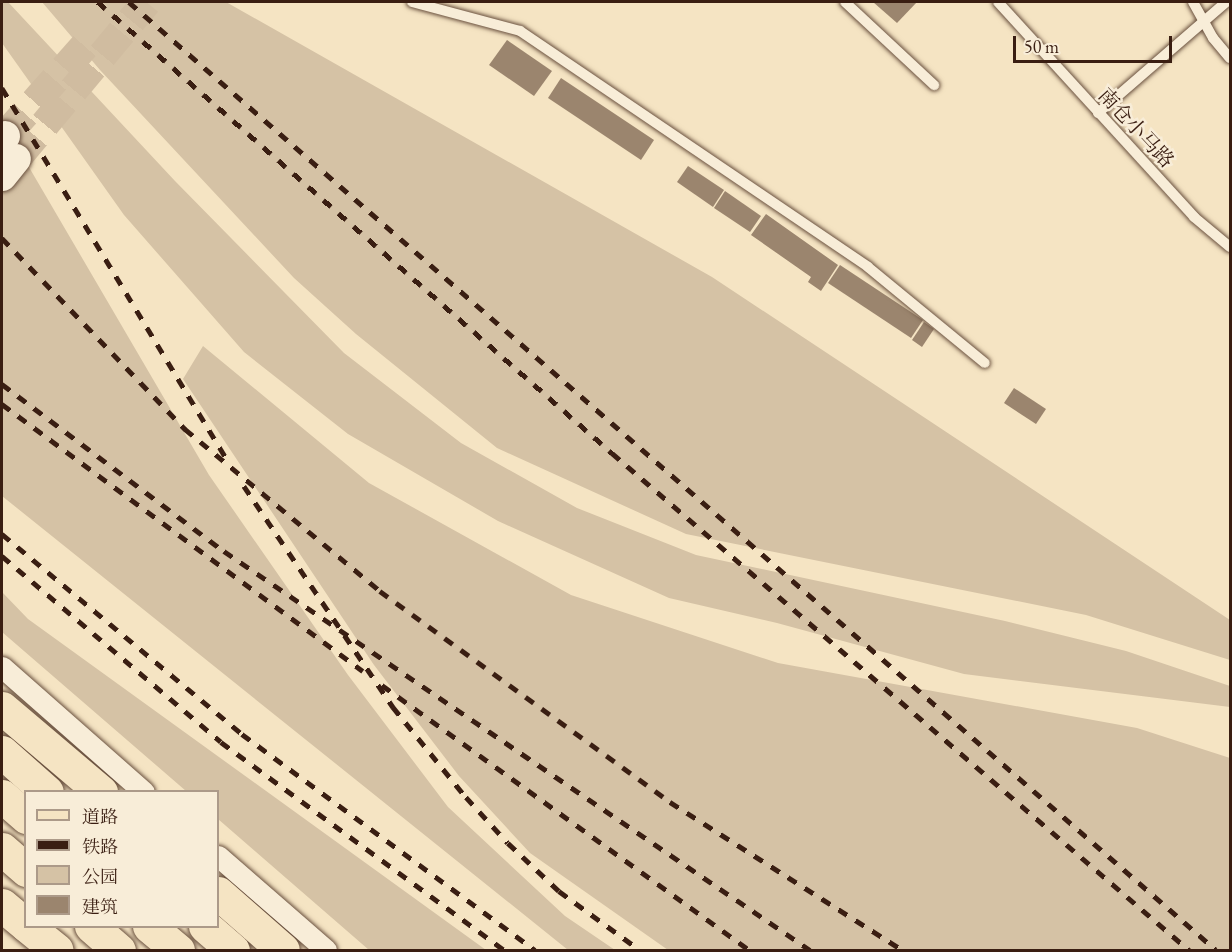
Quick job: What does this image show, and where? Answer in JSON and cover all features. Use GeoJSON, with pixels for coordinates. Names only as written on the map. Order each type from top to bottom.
{"type":"FeatureCollection","features":[{"type":"Feature","properties":{"kind":"main road"},"geometry":{"type":"LineString","coordinates":[[2,708],[99,790]]}},
{"type":"Feature","properties":{"kind":"main road"},"geometry":{"type":"LineString","coordinates":[[2,752],[46,790]]}},
{"type":"Feature","properties":{"kind":"main road"},"geometry":{"type":"LineString","coordinates":[[2,796],[24,815]]}},
{"type":"Feature","properties":{"kind":"main road"},"geometry":{"type":"LineString","coordinates":[[2,849],[24,868]]}},
{"type":"Feature","properties":{"kind":"main road"},"geometry":{"type":"LineString","coordinates":[[219,894],[283,951]]}},
{"type":"Feature","properties":{"kind":"main road"},"geometry":{"type":"LineString","coordinates":[[2,905],[24,924]]}},
{"type":"Feature","properties":{"kind":"main road"},"geometry":{"type":"LineString","coordinates":[[28,928],[57,951]]}},
{"type":"Feature","properties":{"kind":"main road"},"geometry":{"type":"LineString","coordinates":[[92,928],[119,951]]}},
{"type":"Feature","properties":{"kind":"main road"},"geometry":{"type":"LineString","coordinates":[[150,928],[178,951]]}},
{"type":"Feature","properties":{"kind":"main road"},"geometry":{"type":"LineString","coordinates":[[206,928],[233,951]]}},
{"type":"Feature","properties":{"kind":"street"},"geometry":{"type":"LineString","coordinates":[[2,667],[142,790]]}},
{"type":"Feature","properties":{"kind":"street"},"geometry":{"type":"LineString","coordinates":[[219,857],[326,951]]}},
{"type":"Feature","properties":{"kind":"lane"},"geometry":{"type":"LineString","coordinates":[[412,2],[520,31],[868,267],[985,363]]}},
{"type":"Feature","properties":{"kind":"lane"},"geometry":{"type":"LineString","coordinates":[[845,2],[934,85]]}},
{"type":"Feature","properties":{"kind":"lane","name":"南仓小马路"},"geometry":{"type":"LineString","coordinates":[[998,2],[1194,217],[1230,246]]}},
{"type":"Feature","properties":{"kind":"lane"},"geometry":{"type":"LineString","coordinates":[[1192,2],[1205,20],[1213,38],[1230,58]]}},
{"type":"Feature","properties":{"kind":"lane"},"geometry":{"type":"LineString","coordinates":[[1098,113],[1226,2]]}},
{"type":"Feature","properties":{"kind":"green space"},"geometry":{"type":"Polygon","coordinates":[[[2,2],[8,2],[175,181],[344,353],[461,443],[577,508],[696,555],[1005,621],[1126,651],[1230,686],[1230,707],[964,674],[777,623],[669,598],[498,521],[348,434],[244,352],[124,215],[2,43],[2,2]]]}},
{"type":"Feature","properties":{"kind":"green space"},"geometry":{"type":"Polygon","coordinates":[[[42,2],[226,2],[712,277],[1230,620],[1230,660],[1086,615],[686,534],[497,448],[356,334],[294,278],[100,70],[42,2]]]}},
{"type":"Feature","properties":{"kind":"green space"},"geometry":{"type":"Polygon","coordinates":[[[2,121],[209,475],[348,675],[448,807],[565,916],[615,950],[568,950],[2,496],[2,121]]]}},
{"type":"Feature","properties":{"kind":"green space"},"geometry":{"type":"Polygon","coordinates":[[[203,346],[369,483],[571,595],[778,663],[1137,728],[1230,758],[1230,950],[668,950],[530,853],[459,776],[374,665],[183,379],[203,346]]]}},
{"type":"Feature","properties":{"kind":"green space"},"geometry":{"type":"Polygon","coordinates":[[[2,592],[28,619],[486,950],[369,950],[219,820],[219,790],[185,790],[2,632],[2,592]]]}},
{"type":"Feature","properties":{"kind":"building"},"geometry":{"type":"Polygon","coordinates":[[[873,2],[917,2],[897,23],[873,2]]]}},
{"type":"Feature","properties":{"kind":"building"},"geometry":{"type":"Polygon","coordinates":[[[507,40],[552,71],[534,96],[489,65],[507,40]]]}},
{"type":"Feature","properties":{"kind":"building"},"geometry":{"type":"Polygon","coordinates":[[[561,78],[654,140],[641,160],[548,98],[561,78]]]}},
{"type":"Feature","properties":{"kind":"building"},"geometry":{"type":"Polygon","coordinates":[[[688,166],[724,190],[713,207],[677,182],[688,166]]]}},
{"type":"Feature","properties":{"kind":"building"},"geometry":{"type":"Polygon","coordinates":[[[725,191],[761,216],[750,232],[714,208],[725,191]]]}},
{"type":"Feature","properties":{"kind":"building"},"geometry":{"type":"Polygon","coordinates":[[[766,214],[838,265],[821,291],[808,282],[811,277],[751,235],[766,214]]]}},
{"type":"Feature","properties":{"kind":"building"},"geometry":{"type":"Polygon","coordinates":[[[840,265],[923,320],[911,338],[828,283],[840,265]]]}},
{"type":"Feature","properties":{"kind":"building"},"geometry":{"type":"Polygon","coordinates":[[[924,322],[934,329],[922,347],[912,340],[924,322]]]}},
{"type":"Feature","properties":{"kind":"building"},"geometry":{"type":"Polygon","coordinates":[[[1014,388],[1046,409],[1036,424],[1004,403],[1014,388]]]}},
{"type":"Feature","properties":{"kind":"tunnel"},"geometry":{"type":"LineString","coordinates":[[16,159],[147,2]]}},
{"type":"Feature","properties":{"kind":"tunnel"},"geometry":{"type":"LineString","coordinates":[[5,136],[90,40]]}},
{"type":"Feature","properties":{"kind":"railway"},"geometry":{"type":"LineString","coordinates":[[98,2],[612,453],[1189,950]]}},
{"type":"Feature","properties":{"kind":"railway"},"geometry":{"type":"LineString","coordinates":[[129,2],[1216,950]]}},
{"type":"Feature","properties":{"kind":"railway"},"geometry":{"type":"LineString","coordinates":[[2,88],[228,461]]}},
{"type":"Feature","properties":{"kind":"railway"},"geometry":{"type":"LineString","coordinates":[[2,238],[185,429],[380,591],[670,802],[902,950]]}},
{"type":"Feature","properties":{"kind":"railway"},"geometry":{"type":"LineString","coordinates":[[2,384],[224,551],[810,950]]}},
{"type":"Feature","properties":{"kind":"railway"},"geometry":{"type":"LineString","coordinates":[[2,404],[363,671]]}},
{"type":"Feature","properties":{"kind":"railway"},"geometry":{"type":"LineString","coordinates":[[244,486],[393,707],[466,797],[508,843],[559,891],[640,950]]}},
{"type":"Feature","properties":{"kind":"railway"},"geometry":{"type":"LineString","coordinates":[[2,534],[242,734],[535,950]]}},
{"type":"Feature","properties":{"kind":"railway"},"geometry":{"type":"LineString","coordinates":[[2,556],[221,742],[504,950]]}},
{"type":"Feature","properties":{"kind":"railway"},"geometry":{"type":"LineString","coordinates":[[382,685],[749,950]]}}]}
